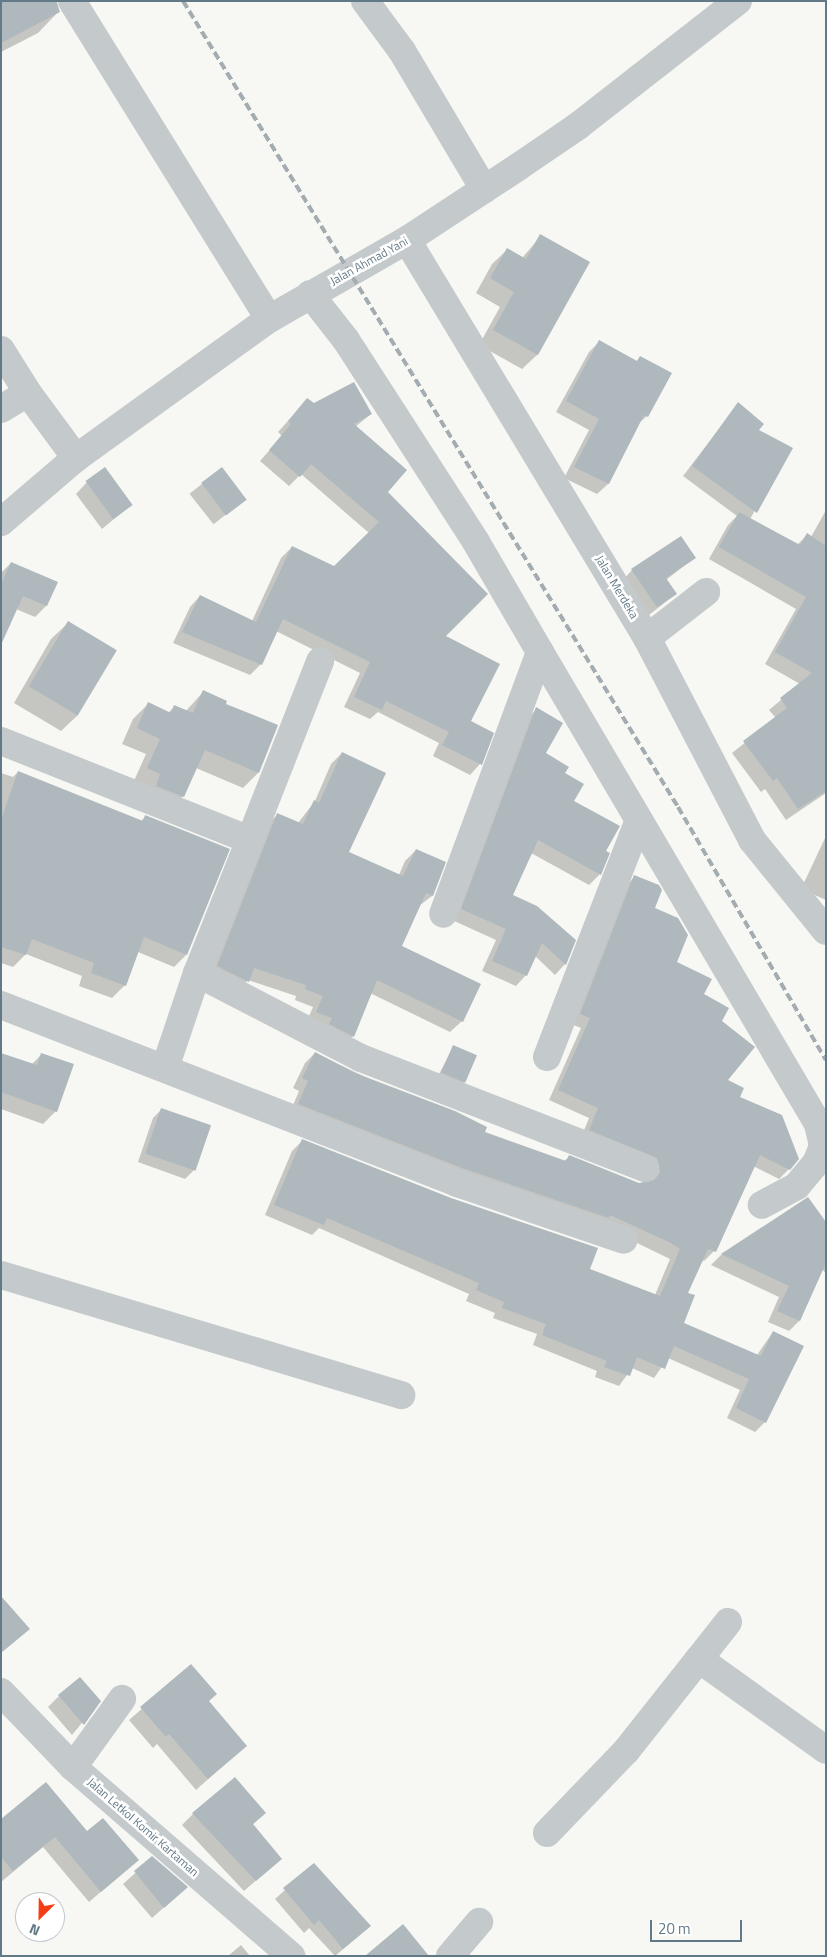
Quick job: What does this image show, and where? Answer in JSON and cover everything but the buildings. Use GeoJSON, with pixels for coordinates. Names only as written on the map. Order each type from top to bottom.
{"type":"FeatureCollection","features":[{"type":"Feature","properties":{"kind":"street"},"geometry":{"type":"LineString","coordinates":[[72,1],[269,319]]}},
{"type":"Feature","properties":{"kind":"street"},"geometry":{"type":"LineString","coordinates":[[365,1],[402,50],[484,189]]}},
{"type":"Feature","properties":{"kind":"street","name":"Jalan Ahmad Yani"},"geometry":{"type":"LineString","coordinates":[[1,522],[76,458],[269,319],[392,248],[578,126],[738,1]]}},
{"type":"Feature","properties":{"kind":"street","name":"Jalan Merdeka"},"geometry":{"type":"LineString","coordinates":[[392,248],[648,638],[752,840],[826,931]]}},
{"type":"Feature","properties":{"kind":"street"},"geometry":{"type":"LineString","coordinates":[[310,294],[346,340],[476,542],[822,1136],[820,1155],[797,1186],[762,1205]]}},
{"type":"Feature","properties":{"kind":"street"},"geometry":{"type":"LineString","coordinates":[[1,350],[28,393],[76,458]]}},
{"type":"Feature","properties":{"kind":"street"},"geometry":{"type":"LineString","coordinates":[[1,409],[28,393]]}},
{"type":"Feature","properties":{"kind":"street"},"geometry":{"type":"LineString","coordinates":[[648,638],[706,592]]}},
{"type":"Feature","properties":{"kind":"street"},"geometry":{"type":"LineString","coordinates":[[443,914],[540,652]]}},
{"type":"Feature","properties":{"kind":"street"},"geometry":{"type":"LineString","coordinates":[[165,1068],[197,973],[320,660]]}},
{"type":"Feature","properties":{"kind":"street"},"geometry":{"type":"LineString","coordinates":[[1,741],[250,840]]}},
{"type":"Feature","properties":{"kind":"street"},"geometry":{"type":"LineString","coordinates":[[548,1057],[639,820]]}},
{"type":"Feature","properties":{"kind":"street"},"geometry":{"type":"LineString","coordinates":[[197,973],[362,1058],[645,1168]]}},
{"type":"Feature","properties":{"kind":"street"},"geometry":{"type":"LineString","coordinates":[[1,1005],[458,1184],[624,1240]]}},
{"type":"Feature","properties":{"kind":"street"},"geometry":{"type":"LineString","coordinates":[[1,1275],[401,1395]]}},
{"type":"Feature","properties":{"kind":"street"},"geometry":{"type":"LineString","coordinates":[[547,1833],[626,1751],[728,1622]]}},
{"type":"Feature","properties":{"kind":"street"},"geometry":{"type":"LineString","coordinates":[[699,1659],[826,1750]]}},
{"type":"Feature","properties":{"kind":"street","name":"Jalan Letkol Komir Kartaman"},"geometry":{"type":"LineString","coordinates":[[1,1692],[73,1767],[291,1956]]}},
{"type":"Feature","properties":{"kind":"street"},"geometry":{"type":"LineString","coordinates":[[73,1767],[122,1699]]}},
{"type":"Feature","properties":{"kind":"street"},"geometry":{"type":"LineString","coordinates":[[450,1956],[479,1922]]}},
{"type":"Feature","properties":{"kind":"railway"},"geometry":{"type":"LineString","coordinates":[[183,1],[678,807],[826,1060]]}}]}
